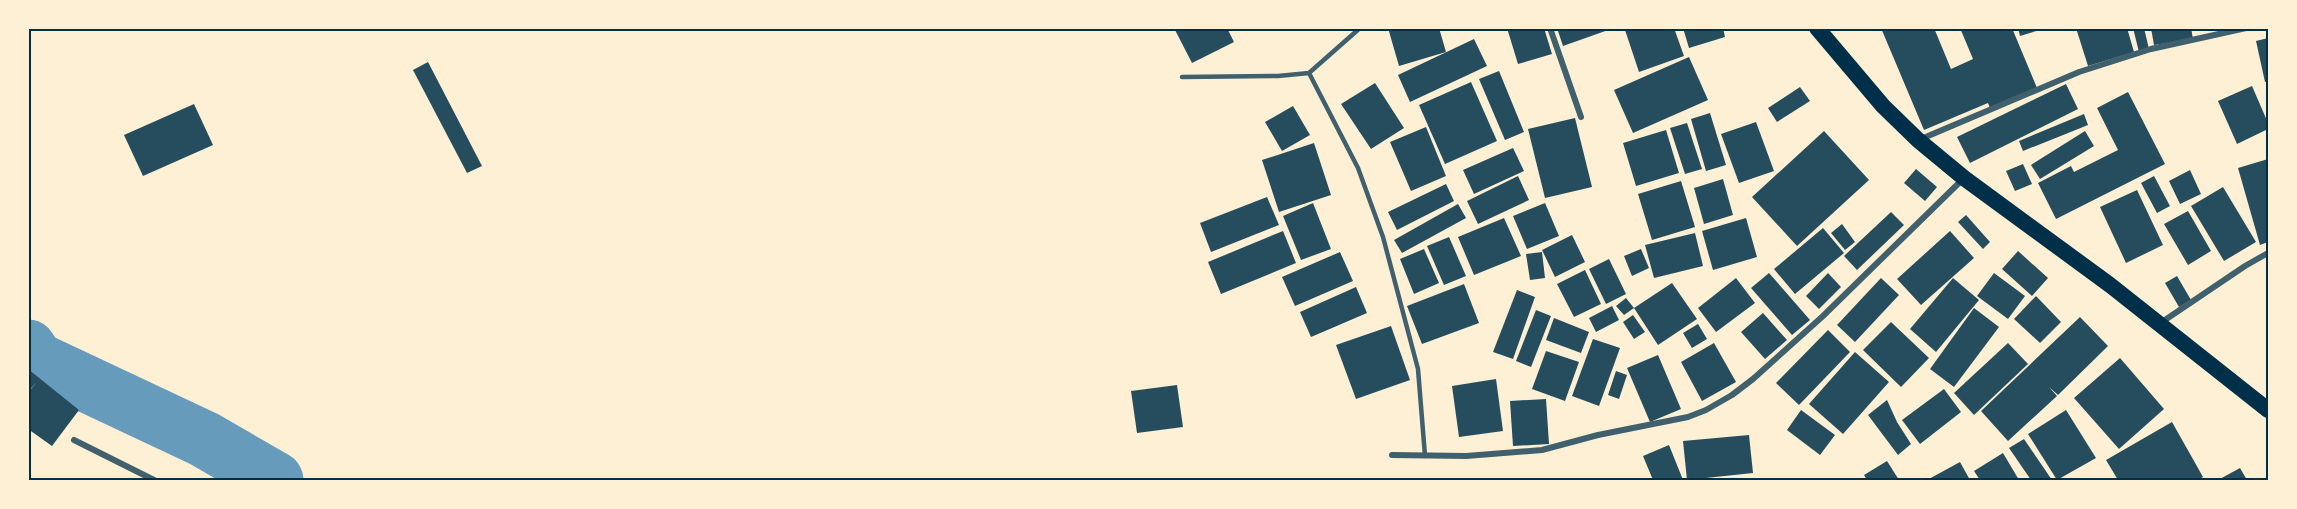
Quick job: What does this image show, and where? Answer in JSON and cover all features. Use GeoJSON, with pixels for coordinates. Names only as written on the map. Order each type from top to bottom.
{"type":"FeatureCollection","features":[{"type":"Feature","properties":{"kind":"highway"},"geometry":{"type":"LineString","coordinates":[[1817,28],[1883,106],[1918,140],[1964,178],[2074,257],[2268,410]]}},
{"type":"Feature","properties":{"kind":"street"},"geometry":{"type":"LineString","coordinates":[[1550,28],[1581,117]]}},
{"type":"Feature","properties":{"kind":"street"},"geometry":{"type":"LineString","coordinates":[[1918,140],[2079,72],[2151,49],[2246,28]]}},
{"type":"Feature","properties":{"kind":"street"},"geometry":{"type":"LineString","coordinates":[[1392,455],[1466,456],[1542,450],[1598,435],[1688,417],[1706,410],[1732,396],[1762,372],[1823,316],[1964,178]]}},
{"type":"Feature","properties":{"kind":"street"},"geometry":{"type":"LineString","coordinates":[[2159,324],[2268,253]]}},
{"type":"Feature","properties":{"kind":"street"},"geometry":{"type":"LineString","coordinates":[[74,440],[154,480]]}},
{"type":"Feature","properties":{"kind":"lane"},"geometry":{"type":"LineString","coordinates":[[1182,77],[1278,76],[1309,73],[1360,28]]}},
{"type":"Feature","properties":{"kind":"lane"},"geometry":{"type":"LineString","coordinates":[[1309,73],[1358,168],[1383,237],[1418,369],[1425,456]]}},
{"type":"Feature","properties":{"kind":"building"},"geometry":{"type":"Polygon","coordinates":[[[1174,28],[1227,28],[1234,42],[1192,63],[1174,28]]]}},
{"type":"Feature","properties":{"kind":"building"},"geometry":{"type":"Polygon","coordinates":[[[1388,28],[1439,28],[1446,52],[1399,66],[1388,28]]]}},
{"type":"Feature","properties":{"kind":"building"},"geometry":{"type":"Polygon","coordinates":[[[1507,28],[1544,28],[1552,54],[1518,64],[1507,28]]]}},
{"type":"Feature","properties":{"kind":"building"},"geometry":{"type":"Polygon","coordinates":[[[1557,28],[1611,28],[1611,29],[1563,46],[1557,28]]]}},
{"type":"Feature","properties":{"kind":"building"},"geometry":{"type":"Polygon","coordinates":[[[1674,28],[1684,56],[1639,72],[1625,30],[1674,28]]]}},
{"type":"Feature","properties":{"kind":"building"},"geometry":{"type":"Polygon","coordinates":[[[1683,28],[1723,28],[1725,37],[1689,48],[1683,28]]]}},
{"type":"Feature","properties":{"kind":"building"},"geometry":{"type":"Polygon","coordinates":[[[1881,28],[1934,28],[1951,69],[1973,59],[1960,28],[2012,28],[2037,88],[1990,108],[1988,103],[1924,130],[1881,28]]]}},
{"type":"Feature","properties":{"kind":"building"},"geometry":{"type":"Polygon","coordinates":[[[2018,28],[2042,28],[2043,29],[2020,36],[2018,28]]]}},
{"type":"Feature","properties":{"kind":"building"},"geometry":{"type":"Polygon","coordinates":[[[2076,28],[2127,28],[2134,52],[2088,66],[2076,28]]]}},
{"type":"Feature","properties":{"kind":"building"},"geometry":{"type":"Polygon","coordinates":[[[2133,28],[2144,28],[2149,49],[2139,52],[2133,28]]]}},
{"type":"Feature","properties":{"kind":"building"},"geometry":{"type":"Polygon","coordinates":[[[2151,28],[2191,28],[2193,39],[2154,45],[2151,28]]]}},
{"type":"Feature","properties":{"kind":"building"},"geometry":{"type":"Polygon","coordinates":[[[2268,38],[2268,81],[2265,82],[2256,41],[2268,38]]]}},
{"type":"Feature","properties":{"kind":"building"},"geometry":{"type":"Polygon","coordinates":[[[1474,39],[1487,66],[1410,102],[1398,75],[1474,39]]]}},
{"type":"Feature","properties":{"kind":"building"},"geometry":{"type":"Polygon","coordinates":[[[1689,57],[1708,100],[1633,133],[1614,90],[1689,57]]]}},
{"type":"Feature","properties":{"kind":"building"},"geometry":{"type":"Polygon","coordinates":[[[428,62],[482,166],[467,173],[413,70],[428,62]]]}},
{"type":"Feature","properties":{"kind":"building"},"geometry":{"type":"Polygon","coordinates":[[[1499,71],[1524,132],[1505,140],[1479,79],[1499,71]]]}},
{"type":"Feature","properties":{"kind":"building"},"geometry":{"type":"Polygon","coordinates":[[[1471,82],[1497,141],[1445,164],[1419,105],[1471,82]]]}},
{"type":"Feature","properties":{"kind":"building"},"geometry":{"type":"Polygon","coordinates":[[[1375,83],[1404,128],[1371,149],[1341,104],[1375,83]]]}},
{"type":"Feature","properties":{"kind":"building"},"geometry":{"type":"Polygon","coordinates":[[[2066,84],[2078,109],[1970,163],[1957,137],[2066,84]]]}},
{"type":"Feature","properties":{"kind":"building"},"geometry":{"type":"Polygon","coordinates":[[[2252,86],[2268,123],[2268,129],[2237,144],[2218,101],[2252,86]]]}},
{"type":"Feature","properties":{"kind":"building"},"geometry":{"type":"Polygon","coordinates":[[[1800,87],[1810,101],[1777,122],[1768,108],[1800,87]]]}},
{"type":"Feature","properties":{"kind":"building"},"geometry":{"type":"Polygon","coordinates":[[[2128,92],[2165,164],[2056,219],[2038,183],[2071,166],[2074,172],[2118,150],[2097,108],[2128,92]]]}},
{"type":"Feature","properties":{"kind":"building"},"geometry":{"type":"Polygon","coordinates":[[[194,104],[213,145],[143,176],[124,135],[194,104]]]}},
{"type":"Feature","properties":{"kind":"building"},"geometry":{"type":"Polygon","coordinates":[[[1293,106],[1310,135],[1282,151],[1265,122],[1293,106]]]}},
{"type":"Feature","properties":{"kind":"building"},"geometry":{"type":"Polygon","coordinates":[[[1710,113],[1726,165],[1706,171],[1691,119],[1710,113]]]}},
{"type":"Feature","properties":{"kind":"building"},"geometry":{"type":"Polygon","coordinates":[[[2084,114],[2088,125],[2023,151],[2019,141],[2084,114]]]}},
{"type":"Feature","properties":{"kind":"building"},"geometry":{"type":"Polygon","coordinates":[[[1575,118],[1592,187],[1545,198],[1528,129],[1575,118]]]}},
{"type":"Feature","properties":{"kind":"building"},"geometry":{"type":"Polygon","coordinates":[[[1756,122],[1774,171],[1739,183],[1721,134],[1756,122]]]}},
{"type":"Feature","properties":{"kind":"building"},"geometry":{"type":"Polygon","coordinates":[[[1687,123],[1702,169],[1685,174],[1670,128],[1687,123]]]}},
{"type":"Feature","properties":{"kind":"building"},"geometry":{"type":"Polygon","coordinates":[[[1426,127],[1446,176],[1411,191],[1390,142],[1426,127]]]}},
{"type":"Feature","properties":{"kind":"building"},"geometry":{"type":"Polygon","coordinates":[[[1666,130],[1679,173],[1636,186],[1623,143],[1666,130]]]}},
{"type":"Feature","properties":{"kind":"building"},"geometry":{"type":"Polygon","coordinates":[[[1824,131],[1869,180],[1797,246],[1752,197],[1824,131]]]}},
{"type":"Feature","properties":{"kind":"building"},"geometry":{"type":"Polygon","coordinates":[[[2085,131],[2094,146],[2040,179],[2031,165],[2085,131]]]}},
{"type":"Feature","properties":{"kind":"building"},"geometry":{"type":"Polygon","coordinates":[[[1314,143],[1331,195],[1279,212],[1262,160],[1314,143]]]}},
{"type":"Feature","properties":{"kind":"building"},"geometry":{"type":"Polygon","coordinates":[[[1513,148],[1524,171],[1474,194],[1463,170],[1513,148]]]}},
{"type":"Feature","properties":{"kind":"building"},"geometry":{"type":"Polygon","coordinates":[[[2268,159],[2268,242],[2260,245],[2238,168],[2268,159]]]}},
{"type":"Feature","properties":{"kind":"building"},"geometry":{"type":"Polygon","coordinates":[[[2023,164],[2032,184],[2015,191],[2006,171],[2023,164]]]}},
{"type":"Feature","properties":{"kind":"building"},"geometry":{"type":"Polygon","coordinates":[[[1916,169],[1937,187],[1925,201],[1904,183],[1916,169]]]}},
{"type":"Feature","properties":{"kind":"building"},"geometry":{"type":"Polygon","coordinates":[[[2190,170],[2201,194],[2180,204],[2169,181],[2190,170]]]}},
{"type":"Feature","properties":{"kind":"building"},"geometry":{"type":"Polygon","coordinates":[[[1518,176],[1529,200],[1478,224],[1467,201],[1518,176]]]}},
{"type":"Feature","properties":{"kind":"building"},"geometry":{"type":"Polygon","coordinates":[[[2154,176],[2170,206],[2157,213],[2141,183],[2154,176]]]}},
{"type":"Feature","properties":{"kind":"building"},"geometry":{"type":"Polygon","coordinates":[[[1723,179],[1733,215],[1704,224],[1694,188],[1723,179]]]}},
{"type":"Feature","properties":{"kind":"building"},"geometry":{"type":"Polygon","coordinates":[[[1681,181],[1695,227],[1652,240],[1638,194],[1681,181]]]}},
{"type":"Feature","properties":{"kind":"building"},"geometry":{"type":"Polygon","coordinates":[[[1446,184],[1454,201],[1397,230],[1388,212],[1446,184]]]}},
{"type":"Feature","properties":{"kind":"building"},"geometry":{"type":"Polygon","coordinates":[[[2223,187],[2256,242],[2224,261],[2191,206],[2223,187]]]}},
{"type":"Feature","properties":{"kind":"building"},"geometry":{"type":"Polygon","coordinates":[[[2137,190],[2163,245],[2126,263],[2100,207],[2137,190]]]}},
{"type":"Feature","properties":{"kind":"building"},"geometry":{"type":"Polygon","coordinates":[[[1267,197],[1279,225],[1211,252],[1200,223],[1267,197]]]}},
{"type":"Feature","properties":{"kind":"building"},"geometry":{"type":"Polygon","coordinates":[[[1313,203],[1331,249],[1301,260],[1283,216],[1313,203]]]}},
{"type":"Feature","properties":{"kind":"building"},"geometry":{"type":"Polygon","coordinates":[[[1545,203],[1559,236],[1527,249],[1513,216],[1545,203]]]}},
{"type":"Feature","properties":{"kind":"building"},"geometry":{"type":"Polygon","coordinates":[[[1458,204],[1466,218],[1402,253],[1394,240],[1458,204]]]}},
{"type":"Feature","properties":{"kind":"building"},"geometry":{"type":"Polygon","coordinates":[[[2188,211],[2211,251],[2188,265],[2164,224],[2188,211]]]}},
{"type":"Feature","properties":{"kind":"building"},"geometry":{"type":"Polygon","coordinates":[[[1891,212],[1904,225],[1857,270],[1844,256],[1891,212]]]}},
{"type":"Feature","properties":{"kind":"building"},"geometry":{"type":"Polygon","coordinates":[[[1966,215],[1990,242],[1983,249],[1958,222],[1966,215]]]}},
{"type":"Feature","properties":{"kind":"building"},"geometry":{"type":"Polygon","coordinates":[[[1504,218],[1521,256],[1474,275],[1458,237],[1504,218]]]}},
{"type":"Feature","properties":{"kind":"building"},"geometry":{"type":"Polygon","coordinates":[[[1746,218],[1757,257],[1713,270],[1702,231],[1746,218]]]}},
{"type":"Feature","properties":{"kind":"building"},"geometry":{"type":"Polygon","coordinates":[[[1842,224],[1855,242],[1845,250],[1831,233],[1842,224]]]}},
{"type":"Feature","properties":{"kind":"building"},"geometry":{"type":"Polygon","coordinates":[[[1823,228],[1844,253],[1795,294],[1774,269],[1823,228]]]}},
{"type":"Feature","properties":{"kind":"building"},"geometry":{"type":"Polygon","coordinates":[[[1283,231],[1296,263],[1221,294],[1208,262],[1283,231]]]}},
{"type":"Feature","properties":{"kind":"building"},"geometry":{"type":"Polygon","coordinates":[[[1950,231],[1974,258],[1921,305],[1897,279],[1950,231]]]}},
{"type":"Feature","properties":{"kind":"building"},"geometry":{"type":"Polygon","coordinates":[[[1695,233],[1703,266],[1654,278],[1645,245],[1695,233]]]}},
{"type":"Feature","properties":{"kind":"building"},"geometry":{"type":"Polygon","coordinates":[[[1572,235],[1585,262],[1555,277],[1542,250],[1572,235]]]}},
{"type":"Feature","properties":{"kind":"building"},"geometry":{"type":"Polygon","coordinates":[[[1449,237],[1466,276],[1444,285],[1427,246],[1449,237]]]}},
{"type":"Feature","properties":{"kind":"building"},"geometry":{"type":"Polygon","coordinates":[[[1424,249],[1439,283],[1414,294],[1400,259],[1424,249]]]}},
{"type":"Feature","properties":{"kind":"building"},"geometry":{"type":"Polygon","coordinates":[[[1641,249],[1649,268],[1632,276],[1624,256],[1641,249]]]}},
{"type":"Feature","properties":{"kind":"building"},"geometry":{"type":"Polygon","coordinates":[[[2018,251],[2048,278],[2032,296],[2002,269],[2018,251]]]}},
{"type":"Feature","properties":{"kind":"building"},"geometry":{"type":"Polygon","coordinates":[[[1340,252],[1353,281],[1295,306],[1282,277],[1340,252]]]}},
{"type":"Feature","properties":{"kind":"building"},"geometry":{"type":"Polygon","coordinates":[[[1542,252],[1545,278],[1530,280],[1526,254],[1542,252]]]}},
{"type":"Feature","properties":{"kind":"building"},"geometry":{"type":"Polygon","coordinates":[[[1609,259],[1626,294],[1606,304],[1589,269],[1609,259]]]}},
{"type":"Feature","properties":{"kind":"building"},"geometry":{"type":"Polygon","coordinates":[[[1585,270],[1601,304],[1574,317],[1557,284],[1585,270]]]}},
{"type":"Feature","properties":{"kind":"building"},"geometry":{"type":"Polygon","coordinates":[[[1769,273],[1810,320],[1792,335],[1751,288],[1769,273]]]}},
{"type":"Feature","properties":{"kind":"building"},"geometry":{"type":"Polygon","coordinates":[[[1828,273],[1841,287],[1819,309],[1806,296],[1828,273]]]}},
{"type":"Feature","properties":{"kind":"building"},"geometry":{"type":"Polygon","coordinates":[[[1994,273],[2025,296],[2008,319],[1977,296],[1994,273]]]}},
{"type":"Feature","properties":{"kind":"building"},"geometry":{"type":"Polygon","coordinates":[[[2177,276],[2191,300],[2179,307],[2165,283],[2177,276]]]}},
{"type":"Feature","properties":{"kind":"building"},"geometry":{"type":"Polygon","coordinates":[[[1736,278],[1755,303],[1716,332],[1698,308],[1736,278]]]}},
{"type":"Feature","properties":{"kind":"building"},"geometry":{"type":"Polygon","coordinates":[[[1881,278],[1899,295],[1855,342],[1837,325],[1881,278]]]}},
{"type":"Feature","properties":{"kind":"building"},"geometry":{"type":"Polygon","coordinates":[[[1953,278],[1979,300],[1936,352],[1910,329],[1953,278]]]}},
{"type":"Feature","properties":{"kind":"building"},"geometry":{"type":"Polygon","coordinates":[[[1672,283],[1697,319],[1658,345],[1634,308],[1672,283]]]}},
{"type":"Feature","properties":{"kind":"building"},"geometry":{"type":"Polygon","coordinates":[[[1464,284],[1479,323],[1422,344],[1407,306],[1464,284]]]}},
{"type":"Feature","properties":{"kind":"building"},"geometry":{"type":"Polygon","coordinates":[[[1356,287],[1367,313],[1311,337],[1300,312],[1356,287]]]}},
{"type":"Feature","properties":{"kind":"building"},"geometry":{"type":"Polygon","coordinates":[[[1517,290],[1535,297],[1513,359],[1493,352],[1517,290]]]}},
{"type":"Feature","properties":{"kind":"building"},"geometry":{"type":"Polygon","coordinates":[[[2036,296],[2061,322],[2040,343],[2014,319],[2036,296]]]}},
{"type":"Feature","properties":{"kind":"building"},"geometry":{"type":"Polygon","coordinates":[[[1626,298],[1634,308],[1624,315],[1616,306],[1626,298]]]}},
{"type":"Feature","properties":{"kind":"building"},"geometry":{"type":"Polygon","coordinates":[[[1612,306],[1619,320],[1596,332],[1589,318],[1612,306]]]}},
{"type":"Feature","properties":{"kind":"building"},"geometry":{"type":"Polygon","coordinates":[[[1974,308],[1999,327],[1954,387],[1930,369],[1974,308]]]}},
{"type":"Feature","properties":{"kind":"building"},"geometry":{"type":"Polygon","coordinates":[[[1536,310],[1551,316],[1531,367],[1516,361],[1536,310]]]}},
{"type":"Feature","properties":{"kind":"building"},"geometry":{"type":"Polygon","coordinates":[[[1763,313],[1787,340],[1765,359],[1741,332],[1763,313]]]}},
{"type":"Feature","properties":{"kind":"building"},"geometry":{"type":"Polygon","coordinates":[[[1633,315],[1645,332],[1634,339],[1623,322],[1633,315]]]}},
{"type":"Feature","properties":{"kind":"building"},"geometry":{"type":"Polygon","coordinates":[[[2080,317],[2108,346],[2058,395],[2049,387],[2057,396],[2008,441],[1981,411],[2080,317]]]}},
{"type":"Feature","properties":{"kind":"building"},"geometry":{"type":"Polygon","coordinates":[[[1554,318],[1589,332],[1581,353],[1546,340],[1554,318]]]}},
{"type":"Feature","properties":{"kind":"building"},"geometry":{"type":"Polygon","coordinates":[[[1891,322],[1929,358],[1901,387],[1863,350],[1891,322]]]}},
{"type":"Feature","properties":{"kind":"building"},"geometry":{"type":"Polygon","coordinates":[[[1698,324],[1707,339],[1692,348],[1683,333],[1698,324]]]}},
{"type":"Feature","properties":{"kind":"building"},"geometry":{"type":"Polygon","coordinates":[[[1391,326],[1410,380],[1356,399],[1336,345],[1391,326]]]}},
{"type":"Feature","properties":{"kind":"building"},"geometry":{"type":"Polygon","coordinates":[[[1828,330],[1850,352],[1799,405],[1776,383],[1828,330]]]}},
{"type":"Feature","properties":{"kind":"building"},"geometry":{"type":"Polygon","coordinates":[[[1593,339],[1620,348],[1599,406],[1572,396],[1593,339]]]}},
{"type":"Feature","properties":{"kind":"building"},"geometry":{"type":"Polygon","coordinates":[[[1714,343],[1736,382],[1702,401],[1681,362],[1714,343]]]}},
{"type":"Feature","properties":{"kind":"building"},"geometry":{"type":"Polygon","coordinates":[[[2008,343],[2028,364],[1974,415],[1954,393],[2008,343]]]}},
{"type":"Feature","properties":{"kind":"building"},"geometry":{"type":"Polygon","coordinates":[[[1546,351],[1579,362],[1565,401],[1532,389],[1546,351]]]}},
{"type":"Feature","properties":{"kind":"building"},"geometry":{"type":"Polygon","coordinates":[[[1855,352],[1889,382],[1843,434],[1809,404],[1855,352]]]}},
{"type":"Feature","properties":{"kind":"building"},"geometry":{"type":"Polygon","coordinates":[[[1658,355],[1681,409],[1650,422],[1627,368],[1658,355]]]}},
{"type":"Feature","properties":{"kind":"building"},"geometry":{"type":"Polygon","coordinates":[[[2120,358],[2164,409],[2119,449],[2074,398],[2120,358]]]}},
{"type":"Feature","properties":{"kind":"building"},"geometry":{"type":"Polygon","coordinates":[[[28,369],[79,410],[52,446],[28,429],[28,393],[37,382],[28,391],[28,369]]]}},
{"type":"Feature","properties":{"kind":"building"},"geometry":{"type":"Polygon","coordinates":[[[1616,371],[1627,375],[1619,399],[1608,395],[1616,371]]]}},
{"type":"Feature","properties":{"kind":"building"},"geometry":{"type":"Polygon","coordinates":[[[1496,379],[1503,431],[1459,437],[1452,386],[1496,379]]]}},
{"type":"Feature","properties":{"kind":"building"},"geometry":{"type":"Polygon","coordinates":[[[1177,385],[1183,427],[1137,433],[1131,391],[1177,385]]]}},
{"type":"Feature","properties":{"kind":"building"},"geometry":{"type":"Polygon","coordinates":[[[1944,389],[1961,412],[1920,444],[1902,420],[1944,389]]]}},
{"type":"Feature","properties":{"kind":"building"},"geometry":{"type":"Polygon","coordinates":[[[1546,399],[1549,444],[1513,446],[1510,401],[1546,399]]]}},
{"type":"Feature","properties":{"kind":"building"},"geometry":{"type":"Polygon","coordinates":[[[1887,400],[1911,444],[1898,455],[1868,415],[1887,400]]]}},
{"type":"Feature","properties":{"kind":"building"},"geometry":{"type":"Polygon","coordinates":[[[1801,410],[1835,435],[1820,455],[1787,430],[1801,410]]]}},
{"type":"Feature","properties":{"kind":"building"},"geometry":{"type":"Polygon","coordinates":[[[2066,410],[2096,458],[2057,480],[2028,434],[2066,410]]]}},
{"type":"Feature","properties":{"kind":"building"},"geometry":{"type":"Polygon","coordinates":[[[2172,422],[2203,477],[2197,480],[2118,480],[2106,460],[2172,422]]]}},
{"type":"Feature","properties":{"kind":"building"},"geometry":{"type":"Polygon","coordinates":[[[1749,435],[1753,473],[1687,480],[1683,441],[1749,435]]]}},
{"type":"Feature","properties":{"kind":"building"},"geometry":{"type":"Polygon","coordinates":[[[2024,439],[2052,480],[2031,480],[2009,448],[2024,439]]]}},
{"type":"Feature","properties":{"kind":"building"},"geometry":{"type":"Polygon","coordinates":[[[1669,445],[1683,480],[1653,480],[1643,456],[1669,445]]]}},
{"type":"Feature","properties":{"kind":"building"},"geometry":{"type":"Polygon","coordinates":[[[2003,453],[2019,480],[1980,480],[1974,471],[2003,453]]]}},
{"type":"Feature","properties":{"kind":"building"},"geometry":{"type":"Polygon","coordinates":[[[1887,461],[1899,480],[1867,480],[1864,475],[1887,461]]]}},
{"type":"Feature","properties":{"kind":"building"},"geometry":{"type":"Polygon","coordinates":[[[1960,462],[1970,480],[1927,480],[1960,462]]]}},
{"type":"Feature","properties":{"kind":"building"},"geometry":{"type":"Polygon","coordinates":[[[2240,468],[2247,480],[2218,480],[2240,468]]]}},
{"type":"Feature","properties":{"kind":"waterway"},"geometry":{"type":"LineString","coordinates":[[28,348],[36,360],[204,439],[275,480]]}}]}
